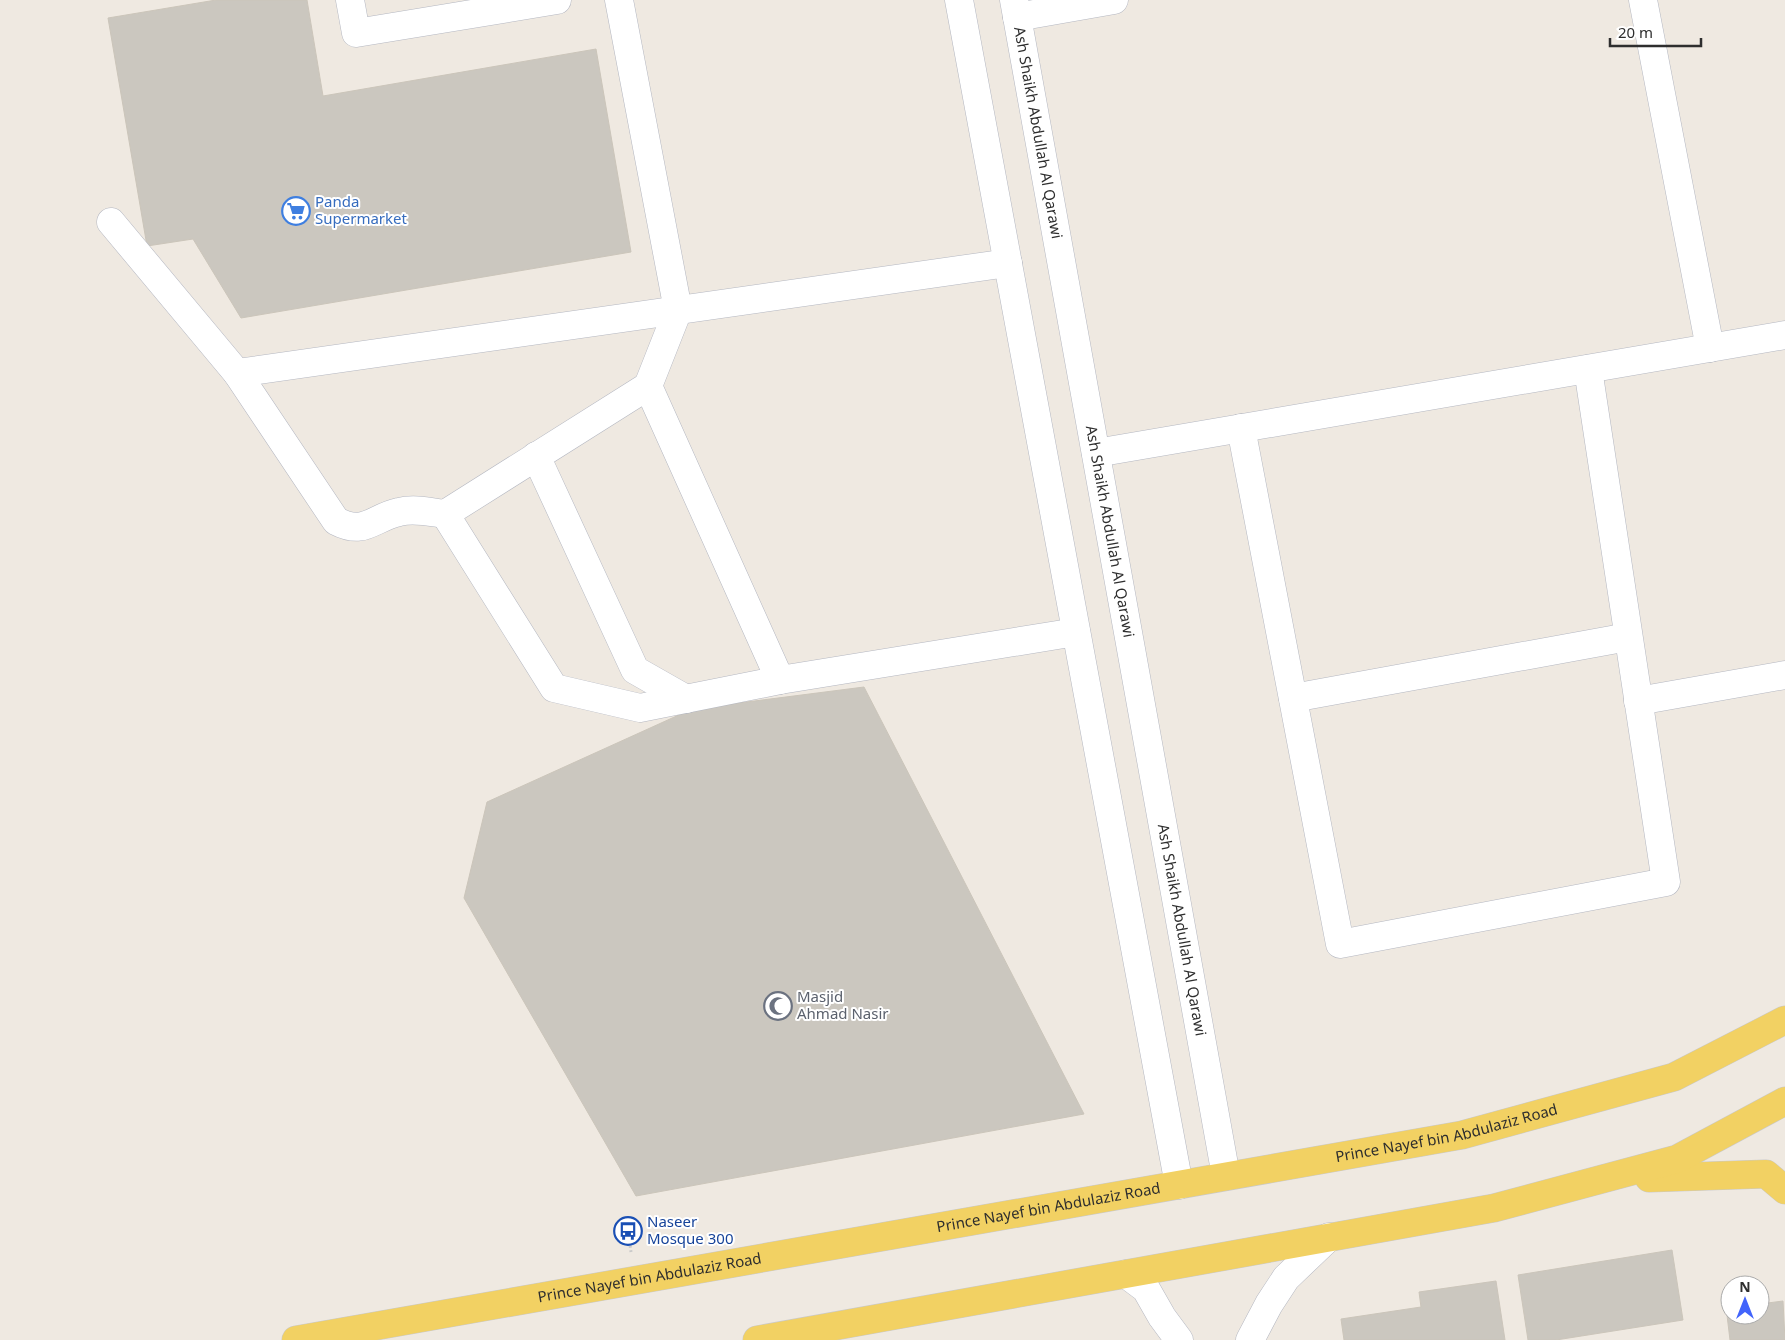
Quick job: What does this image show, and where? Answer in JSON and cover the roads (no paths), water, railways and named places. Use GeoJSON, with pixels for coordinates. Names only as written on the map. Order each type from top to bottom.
{"type":"FeatureCollection","features":[{"type":"Feature","properties":{"kind":"main road","name":"Prince Nayef bin Abdulaziz Road"},"geometry":{"type":"LineString","coordinates":[[296,1340],[1462,1135],[1674,1077],[1785,1020]]}},
{"type":"Feature","properties":{"kind":"main road"},"geometry":{"type":"LineString","coordinates":[[757,1340],[1494,1208],[1677,1159],[1785,1101]]}},
{"type":"Feature","properties":{"kind":"main road"},"geometry":{"type":"LineString","coordinates":[[1602,1179],[1766,1174],[1785,1190]]}},
{"type":"Feature","properties":{"kind":"street"},"geometry":{"type":"LineString","coordinates":[[350,0],[356,33],[557,0]]}},
{"type":"Feature","properties":{"kind":"street"},"geometry":{"type":"LineString","coordinates":[[111,222],[237,373],[336,521],[348,527],[363,527],[398,512],[417,510],[445,514],[648,386],[678,310],[620,0]]}},
{"type":"Feature","properties":{"kind":"street"},"geometry":{"type":"LineString","coordinates":[[959,0],[1179,1185]]}},
{"type":"Feature","properties":{"kind":"street"},"geometry":{"type":"LineString","coordinates":[[1016,9],[1114,0]]}},
{"type":"Feature","properties":{"kind":"street"},"geometry":{"type":"LineString","coordinates":[[1643,0],[1710,348]]}},
{"type":"Feature","properties":{"kind":"street","name":"Ash Shaikh Abdullah Al Qarawi"},"geometry":{"type":"LineString","coordinates":[[1016,9],[1226,1176]]}},
{"type":"Feature","properties":{"kind":"street"},"geometry":{"type":"LineString","coordinates":[[237,373],[1008,263]]}},
{"type":"Feature","properties":{"kind":"street"},"geometry":{"type":"LineString","coordinates":[[1096,453],[1785,335]]}},
{"type":"Feature","properties":{"kind":"street"},"geometry":{"type":"LineString","coordinates":[[1241,428],[1340,944],[1666,882],[1588,369]]}},
{"type":"Feature","properties":{"kind":"street"},"geometry":{"type":"LineString","coordinates":[[648,386],[780,680]]}},
{"type":"Feature","properties":{"kind":"street"},"geometry":{"type":"LineString","coordinates":[[536,456],[635,670],[686,699]]}},
{"type":"Feature","properties":{"kind":"street"},"geometry":{"type":"LineString","coordinates":[[445,514],[554,688],[640,708],[780,680],[1076,632]]}},
{"type":"Feature","properties":{"kind":"street"},"geometry":{"type":"LineString","coordinates":[[1292,698],[1628,637]]}},
{"type":"Feature","properties":{"kind":"street"},"geometry":{"type":"LineString","coordinates":[[1638,701],[1785,675]]}},
{"type":"Feature","properties":{"kind":"street"},"geometry":{"type":"LineString","coordinates":[[1250,1340],[1269,1304],[1286,1278],[1329,1237]]}},
{"type":"Feature","properties":{"kind":"street"},"geometry":{"type":"LineString","coordinates":[[1126,1274],[1146,1289],[1179,1340]]}},
{"type":"Feature","properties":{"kind":"place","name":"Panda Supermarket"},"geometry":{"type":"Point","coordinates":[296,211]}},
{"type":"Feature","properties":{"kind":"place","name":"Masjid Ahmad Nasir"},"geometry":{"type":"Point","coordinates":[778,1006]}},
{"type":"Feature","properties":{"kind":"place","name":"Naseer Mosque 300"},"geometry":{"type":"Point","coordinates":[628,1231]}}]}
